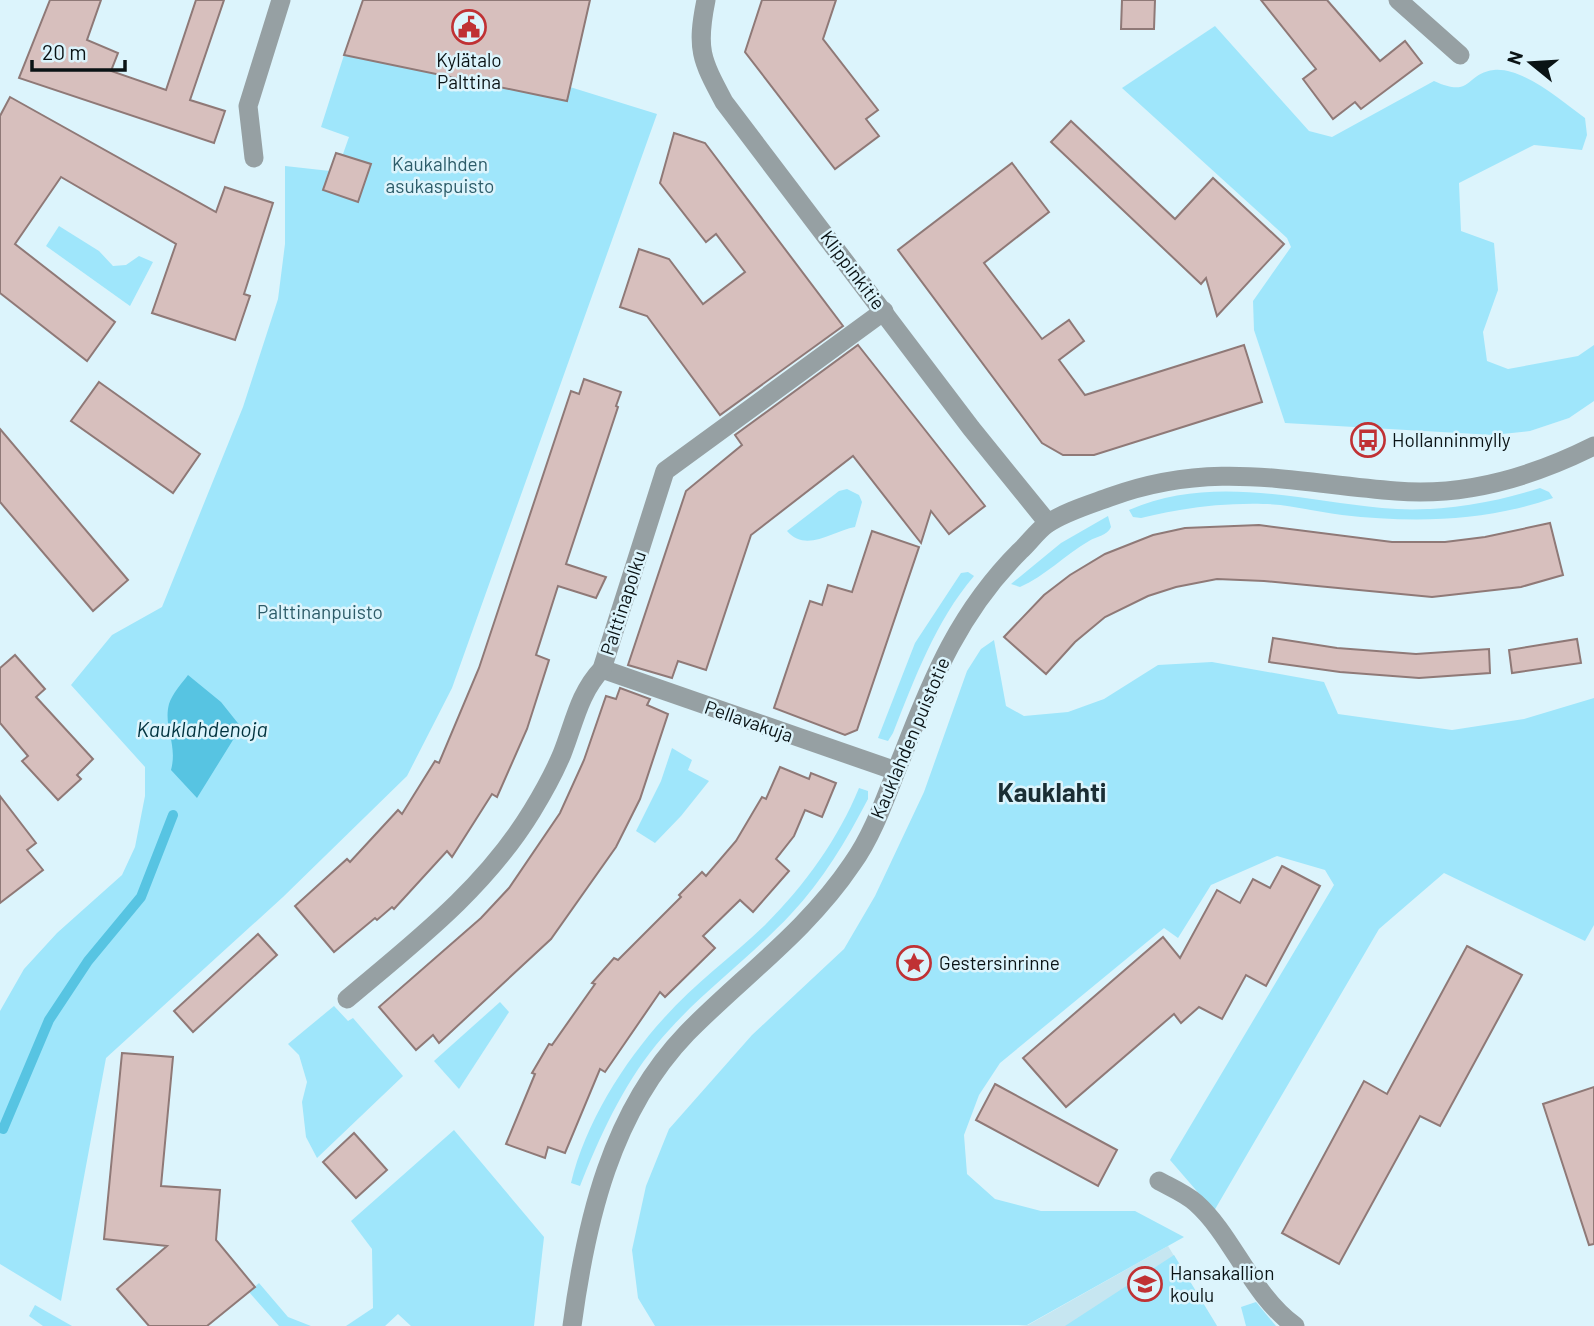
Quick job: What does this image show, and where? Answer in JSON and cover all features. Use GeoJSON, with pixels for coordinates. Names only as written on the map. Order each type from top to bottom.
{"type":"FeatureCollection","features":[{"type":"Feature","properties":{"kind":"street"},"geometry":{"type":"LineString","coordinates":[[254,158],[248,106],[281,0]]}},
{"type":"Feature","properties":{"kind":"street","name":"Klippinkitie"},"geometry":{"type":"LineString","coordinates":[[706,0],[698,35],[704,65],[724,102],[1048,523]]}},
{"type":"Feature","properties":{"kind":"street"},"geometry":{"type":"LineString","coordinates":[[1398,0],[1438,32],[1460,55]]}},
{"type":"Feature","properties":{"kind":"street","name":"Palttinapolku"},"geometry":{"type":"LineString","coordinates":[[347,999],[459,904],[504,855],[561,756],[586,685],[602,669],[665,471],[884,311]]}},
{"type":"Feature","properties":{"kind":"street","name":"Kauklahden puistotie"},"geometry":{"type":"LineString","coordinates":[[572,1326],[591,1211],[613,1150],[631,1112],[658,1070],[686,1034],[794,935],[831,893],[855,860],[896,771],[935,670],[958,629],[992,580],[1048,523],[1157,482],[1205,475],[1272,476],[1399,492],[1451,490],[1504,482],[1551,467],[1594,446]]}},
{"type":"Feature","properties":{"kind":"street","name":"Pellavakuja"},"geometry":{"type":"LineString","coordinates":[[602,669],[896,771]]}},
{"type":"Feature","properties":{"kind":"street"},"geometry":{"type":"LineString","coordinates":[[1158,1181],[1196,1202],[1253,1281],[1282,1317],[1295,1326]]}},
{"type":"Feature","properties":{"kind":"shaded area","name":"Hansakallion koulu"},"geometry":{"type":"Polygon","coordinates":[[[1168,1246],[1217,1326],[1018,1326],[1028,1325],[1168,1246]]]}},
{"type":"Feature","properties":{"kind":"green space"},"geometry":{"type":"Polygon","coordinates":[[[1215,26],[1309,131],[1332,137],[1434,81],[1447,86],[1462,86],[1485,72],[1494,70],[1517,74],[1530,80],[1585,118],[1587,135],[1582,150],[1534,145],[1459,183],[1461,231],[1494,243],[1498,290],[1483,332],[1487,361],[1508,369],[1578,356],[1594,345],[1594,401],[1569,418],[1530,431],[1493,435],[1285,423],[1254,330],[1253,301],[1291,247],[1287,238],[1122,88],[1215,26]]]}},
{"type":"Feature","properties":{"kind":"green space","name":"Palttinanpuisto"},"geometry":{"type":"Polygon","coordinates":[[[344,55],[567,101],[570,87],[657,114],[452,688],[407,776],[283,897],[106,1058],[61,1301],[0,1264],[0,1011],[24,969],[57,933],[122,875],[135,847],[145,796],[145,767],[71,685],[112,635],[162,607],[243,407],[278,299],[285,244],[285,166],[330,171],[336,153],[343,154],[349,137],[321,127],[344,55]]]}},
{"type":"Feature","properties":{"kind":"green space"},"geometry":{"type":"Polygon","coordinates":[[[59,226],[99,251],[113,266],[126,265],[139,256],[153,262],[130,306],[46,246],[59,226]]]}},
{"type":"Feature","properties":{"kind":"green space"},"geometry":{"type":"Polygon","coordinates":[[[1540,488],[1549,492],[1553,498],[1501,512],[1449,518],[1369,518],[1263,504],[1202,507],[1141,518],[1133,517],[1129,510],[1160,499],[1223,491],[1255,492],[1382,508],[1442,508],[1482,503],[1540,488]]]}},
{"type":"Feature","properties":{"kind":"green space"},"geometry":{"type":"Polygon","coordinates":[[[847,489],[859,495],[862,502],[855,527],[811,540],[794,537],[787,531],[839,491],[847,489]]]}},
{"type":"Feature","properties":{"kind":"green space"},"geometry":{"type":"Polygon","coordinates":[[[1108,516],[1111,527],[1102,536],[1092,539],[1020,587],[1011,584],[1061,543],[1108,516]]]}},
{"type":"Feature","properties":{"kind":"green space"},"geometry":{"type":"Polygon","coordinates":[[[968,572],[974,576],[937,631],[893,733],[888,741],[878,738],[915,643],[961,573],[968,572]]]}},
{"type":"Feature","properties":{"kind":"green space"},"geometry":{"type":"Polygon","coordinates":[[[994,640],[1006,706],[1024,716],[1068,712],[1104,699],[1158,665],[1212,662],[1324,682],[1338,714],[1452,730],[1524,719],[1594,698],[1594,925],[1585,941],[1444,873],[1379,929],[1214,1211],[1170,1160],[1334,885],[1325,870],[1277,856],[1211,885],[1178,938],[1164,928],[1000,1063],[979,1095],[964,1135],[967,1174],[995,1199],[1041,1211],[1135,1211],[1184,1237],[1027,1325],[655,1326],[638,1298],[632,1250],[646,1186],[669,1129],[752,1035],[844,949],[875,896],[924,792],[967,671],[981,649],[994,640]]]}},
{"type":"Feature","properties":{"kind":"green space"},"geometry":{"type":"Polygon","coordinates":[[[672,748],[692,760],[688,770],[709,781],[655,843],[636,831],[661,781],[672,748]]]}},
{"type":"Feature","properties":{"kind":"green space"},"geometry":{"type":"Polygon","coordinates":[[[859,788],[868,791],[868,799],[824,874],[791,914],[688,1010],[656,1045],[613,1112],[580,1186],[571,1183],[577,1161],[596,1117],[634,1054],[676,1005],[766,924],[794,893],[831,843],[859,788]]]}},
{"type":"Feature","properties":{"kind":"green space"},"geometry":{"type":"Polygon","coordinates":[[[500,1002],[509,1012],[459,1089],[434,1061],[500,1002]]]}},
{"type":"Feature","properties":{"kind":"green space"},"geometry":{"type":"Polygon","coordinates":[[[334,1006],[348,1021],[353,1018],[403,1076],[317,1158],[306,1137],[302,1102],[307,1082],[299,1055],[288,1044],[334,1006]]]}},
{"type":"Feature","properties":{"kind":"green space"},"geometry":{"type":"Polygon","coordinates":[[[454,1130],[544,1237],[534,1326],[411,1326],[398,1314],[385,1326],[346,1326],[373,1308],[372,1249],[351,1221],[454,1130]]]}},
{"type":"Feature","properties":{"kind":"green space","name":"Hansakallion koulu"},"geometry":{"type":"Polygon","coordinates":[[[1174,1255],[1217,1326],[1065,1326],[1174,1255]]]}},
{"type":"Feature","properties":{"kind":"green space"},"geometry":{"type":"Polygon","coordinates":[[[259,1283],[288,1317],[311,1326],[279,1326],[249,1292],[259,1283]]]}},
{"type":"Feature","properties":{"kind":"green space"},"geometry":{"type":"Polygon","coordinates":[[[1256,1302],[1276,1326],[1246,1326],[1241,1307],[1256,1302]]]}},
{"type":"Feature","properties":{"kind":"green space"},"geometry":{"type":"Polygon","coordinates":[[[35,1305],[72,1326],[43,1326],[29,1316],[35,1305]]]}},
{"type":"Feature","properties":{"kind":"water","name":"Kauklahdenoja"},"geometry":{"type":"Polygon","coordinates":[[[188,675],[221,702],[241,727],[197,798],[171,770],[173,752],[168,720],[169,704],[188,675]]]}},
{"type":"Feature","properties":{"kind":"building"},"geometry":{"type":"Polygon","coordinates":[[[50,0],[101,0],[87,40],[118,53],[111,71],[166,90],[196,0],[224,0],[190,100],[225,111],[214,143],[19,78],[50,0]]]}},
{"type":"Feature","properties":{"kind":"building","name":"Kylätalo Palttina"},"geometry":{"type":"Polygon","coordinates":[[[363,0],[590,0],[567,101],[344,55],[363,0]]]}},
{"type":"Feature","properties":{"kind":"building"},"geometry":{"type":"Polygon","coordinates":[[[762,0],[836,0],[823,39],[878,110],[866,119],[879,136],[835,169],[745,52],[762,0]]]}},
{"type":"Feature","properties":{"kind":"building"},"geometry":{"type":"Polygon","coordinates":[[[1122,0],[1155,0],[1154,29],[1121,29],[1122,0]]]}},
{"type":"Feature","properties":{"kind":"building"},"geometry":{"type":"Polygon","coordinates":[[[1261,0],[1327,0],[1380,61],[1405,41],[1422,63],[1361,109],[1355,102],[1333,119],[1303,79],[1316,69],[1261,0]]]}},
{"type":"Feature","properties":{"kind":"building"},"geometry":{"type":"Polygon","coordinates":[[[10,97],[216,212],[225,187],[273,203],[244,294],[250,296],[235,340],[152,313],[176,244],[61,177],[15,244],[115,322],[87,361],[0,293],[0,116],[10,97]]]}},
{"type":"Feature","properties":{"kind":"building"},"geometry":{"type":"Polygon","coordinates":[[[1071,121],[1175,219],[1213,178],[1284,244],[1217,316],[1206,278],[1201,284],[1051,142],[1071,121]]]}},
{"type":"Feature","properties":{"kind":"building"},"geometry":{"type":"Polygon","coordinates":[[[674,133],[705,143],[843,326],[720,415],[647,316],[620,307],[639,249],[669,259],[703,304],[745,272],[716,234],[706,242],[660,183],[674,133]]]}},
{"type":"Feature","properties":{"kind":"building"},"geometry":{"type":"Polygon","coordinates":[[[336,153],[371,164],[358,202],[323,190],[336,153]]]}},
{"type":"Feature","properties":{"kind":"building"},"geometry":{"type":"Polygon","coordinates":[[[1012,163],[1049,212],[984,263],[1042,339],[1069,320],[1084,341],[1059,360],[1085,395],[1244,345],[1262,402],[1094,455],[1063,455],[1042,443],[898,250],[1012,163]]]}},
{"type":"Feature","properties":{"kind":"building"},"geometry":{"type":"Polygon","coordinates":[[[858,345],[985,506],[949,534],[931,511],[921,543],[853,456],[751,535],[706,670],[678,661],[672,678],[628,665],[686,491],[742,445],[735,435],[858,345]]]}},
{"type":"Feature","properties":{"kind":"building"},"geometry":{"type":"Polygon","coordinates":[[[584,379],[621,392],[566,564],[606,577],[596,598],[558,586],[536,655],[549,660],[527,729],[497,797],[492,794],[452,857],[447,851],[394,909],[392,907],[377,920],[375,918],[334,952],[295,906],[347,859],[350,862],[398,810],[402,814],[435,761],[439,763],[479,668],[571,391],[579,394],[584,379]]]}},
{"type":"Feature","properties":{"kind":"building"},"geometry":{"type":"Polygon","coordinates":[[[99,382],[200,454],[173,493],[71,421],[99,382]]]}},
{"type":"Feature","properties":{"kind":"building"},"geometry":{"type":"Polygon","coordinates":[[[0,429],[128,580],[93,611],[0,502],[0,429]]]}},
{"type":"Feature","properties":{"kind":"building"},"geometry":{"type":"Polygon","coordinates":[[[1550,523],[1563,575],[1521,587],[1432,597],[1217,579],[1148,596],[1105,617],[1075,642],[1046,674],[1004,637],[1044,595],[1070,575],[1105,554],[1153,535],[1185,528],[1259,525],[1392,542],[1445,542],[1485,537],[1550,523]]]}},
{"type":"Feature","properties":{"kind":"building"},"geometry":{"type":"Polygon","coordinates":[[[872,531],[919,547],[857,730],[845,735],[774,708],[810,601],[822,605],[828,585],[852,592],[872,531]]]}},
{"type":"Feature","properties":{"kind":"building"},"geometry":{"type":"Polygon","coordinates":[[[1273,638],[1337,648],[1416,654],[1489,649],[1490,673],[1419,678],[1340,672],[1269,662],[1273,638]]]}},
{"type":"Feature","properties":{"kind":"building"},"geometry":{"type":"Polygon","coordinates":[[[1577,639],[1581,663],[1512,673],[1509,650],[1577,639]]]}},
{"type":"Feature","properties":{"kind":"building"},"geometry":{"type":"Polygon","coordinates":[[[15,655],[45,689],[36,697],[93,759],[77,775],[81,779],[58,800],[22,761],[28,756],[0,723],[0,668],[15,655]]]}},
{"type":"Feature","properties":{"kind":"building"},"geometry":{"type":"Polygon","coordinates":[[[620,688],[650,699],[647,705],[668,714],[640,799],[616,847],[551,939],[439,1043],[433,1035],[416,1050],[379,1007],[481,918],[509,888],[560,813],[584,760],[606,696],[616,699],[620,688]]]}},
{"type":"Feature","properties":{"kind":"building"},"geometry":{"type":"Polygon","coordinates":[[[780,767],[809,779],[811,773],[836,783],[822,817],[805,810],[794,836],[776,859],[789,871],[753,912],[740,900],[703,936],[715,948],[665,997],[660,992],[605,1072],[600,1069],[565,1153],[548,1147],[545,1158],[506,1144],[535,1074],[532,1073],[549,1044],[552,1045],[595,984],[592,983],[614,958],[618,960],[681,897],[679,895],[702,872],[706,876],[736,841],[762,797],[766,799],[780,767]]]}},
{"type":"Feature","properties":{"kind":"building"},"geometry":{"type":"Polygon","coordinates":[[[0,796],[36,843],[27,850],[43,870],[0,903],[0,796]]]}},
{"type":"Feature","properties":{"kind":"building"},"geometry":{"type":"Polygon","coordinates":[[[1282,866],[1320,886],[1266,986],[1246,975],[1222,1019],[1199,1007],[1181,1023],[1174,1014],[1066,1107],[1023,1058],[1163,937],[1180,958],[1217,890],[1240,903],[1253,879],[1270,888],[1282,866]]]}},
{"type":"Feature","properties":{"kind":"building"},"geometry":{"type":"Polygon","coordinates":[[[258,934],[277,955],[193,1032],[174,1011],[258,934]]]}},
{"type":"Feature","properties":{"kind":"building"},"geometry":{"type":"Polygon","coordinates":[[[1467,946],[1522,975],[1440,1126],[1420,1116],[1339,1264],[1282,1233],[1364,1081],[1387,1094],[1467,946]]]}},
{"type":"Feature","properties":{"kind":"building"},"geometry":{"type":"Polygon","coordinates":[[[122,1053],[173,1057],[161,1186],[220,1190],[216,1240],[255,1287],[207,1326],[149,1326],[117,1289],[167,1246],[104,1239],[122,1053]]]}},
{"type":"Feature","properties":{"kind":"building"},"geometry":{"type":"Polygon","coordinates":[[[995,1084],[1117,1150],[1098,1186],[976,1120],[995,1084]]]}},
{"type":"Feature","properties":{"kind":"building"},"geometry":{"type":"Polygon","coordinates":[[[1594,1087],[1594,1244],[1589,1245],[1543,1104],[1594,1087]]]}},
{"type":"Feature","properties":{"kind":"building"},"geometry":{"type":"Polygon","coordinates":[[[354,1133],[387,1170],[356,1198],[323,1162],[354,1133]]]}},
{"type":"Feature","properties":{"kind":"waterway","name":"Kauklahdenoja"},"geometry":{"type":"LineString","coordinates":[[3,1129],[49,1020],[88,961],[141,897],[173,815]]}},
{"type":"Feature","properties":{"kind":"place","name":"Kylätalo Palttina"},"geometry":{"type":"Point","coordinates":[469,27]}},
{"type":"Feature","properties":{"kind":"place","name":"Hollanninmylly"},"geometry":{"type":"Point","coordinates":[1368,440]}},
{"type":"Feature","properties":{"kind":"place","name":"Gestersinrinne"},"geometry":{"type":"Point","coordinates":[914,963]}},
{"type":"Feature","properties":{"kind":"place","name":"Hansakallion koulu"},"geometry":{"type":"Point","coordinates":[1145,1284]}},
{"type":"Feature","properties":{"kind":"district","name":"Kauklahti"},"geometry":{"type":"Point","coordinates":[1052,793]}},
{"type":"Feature","properties":{"kind":"park label","name":"Kaukalhden asukaspuisto"},"geometry":{"type":"Point","coordinates":[440,175]}}]}
